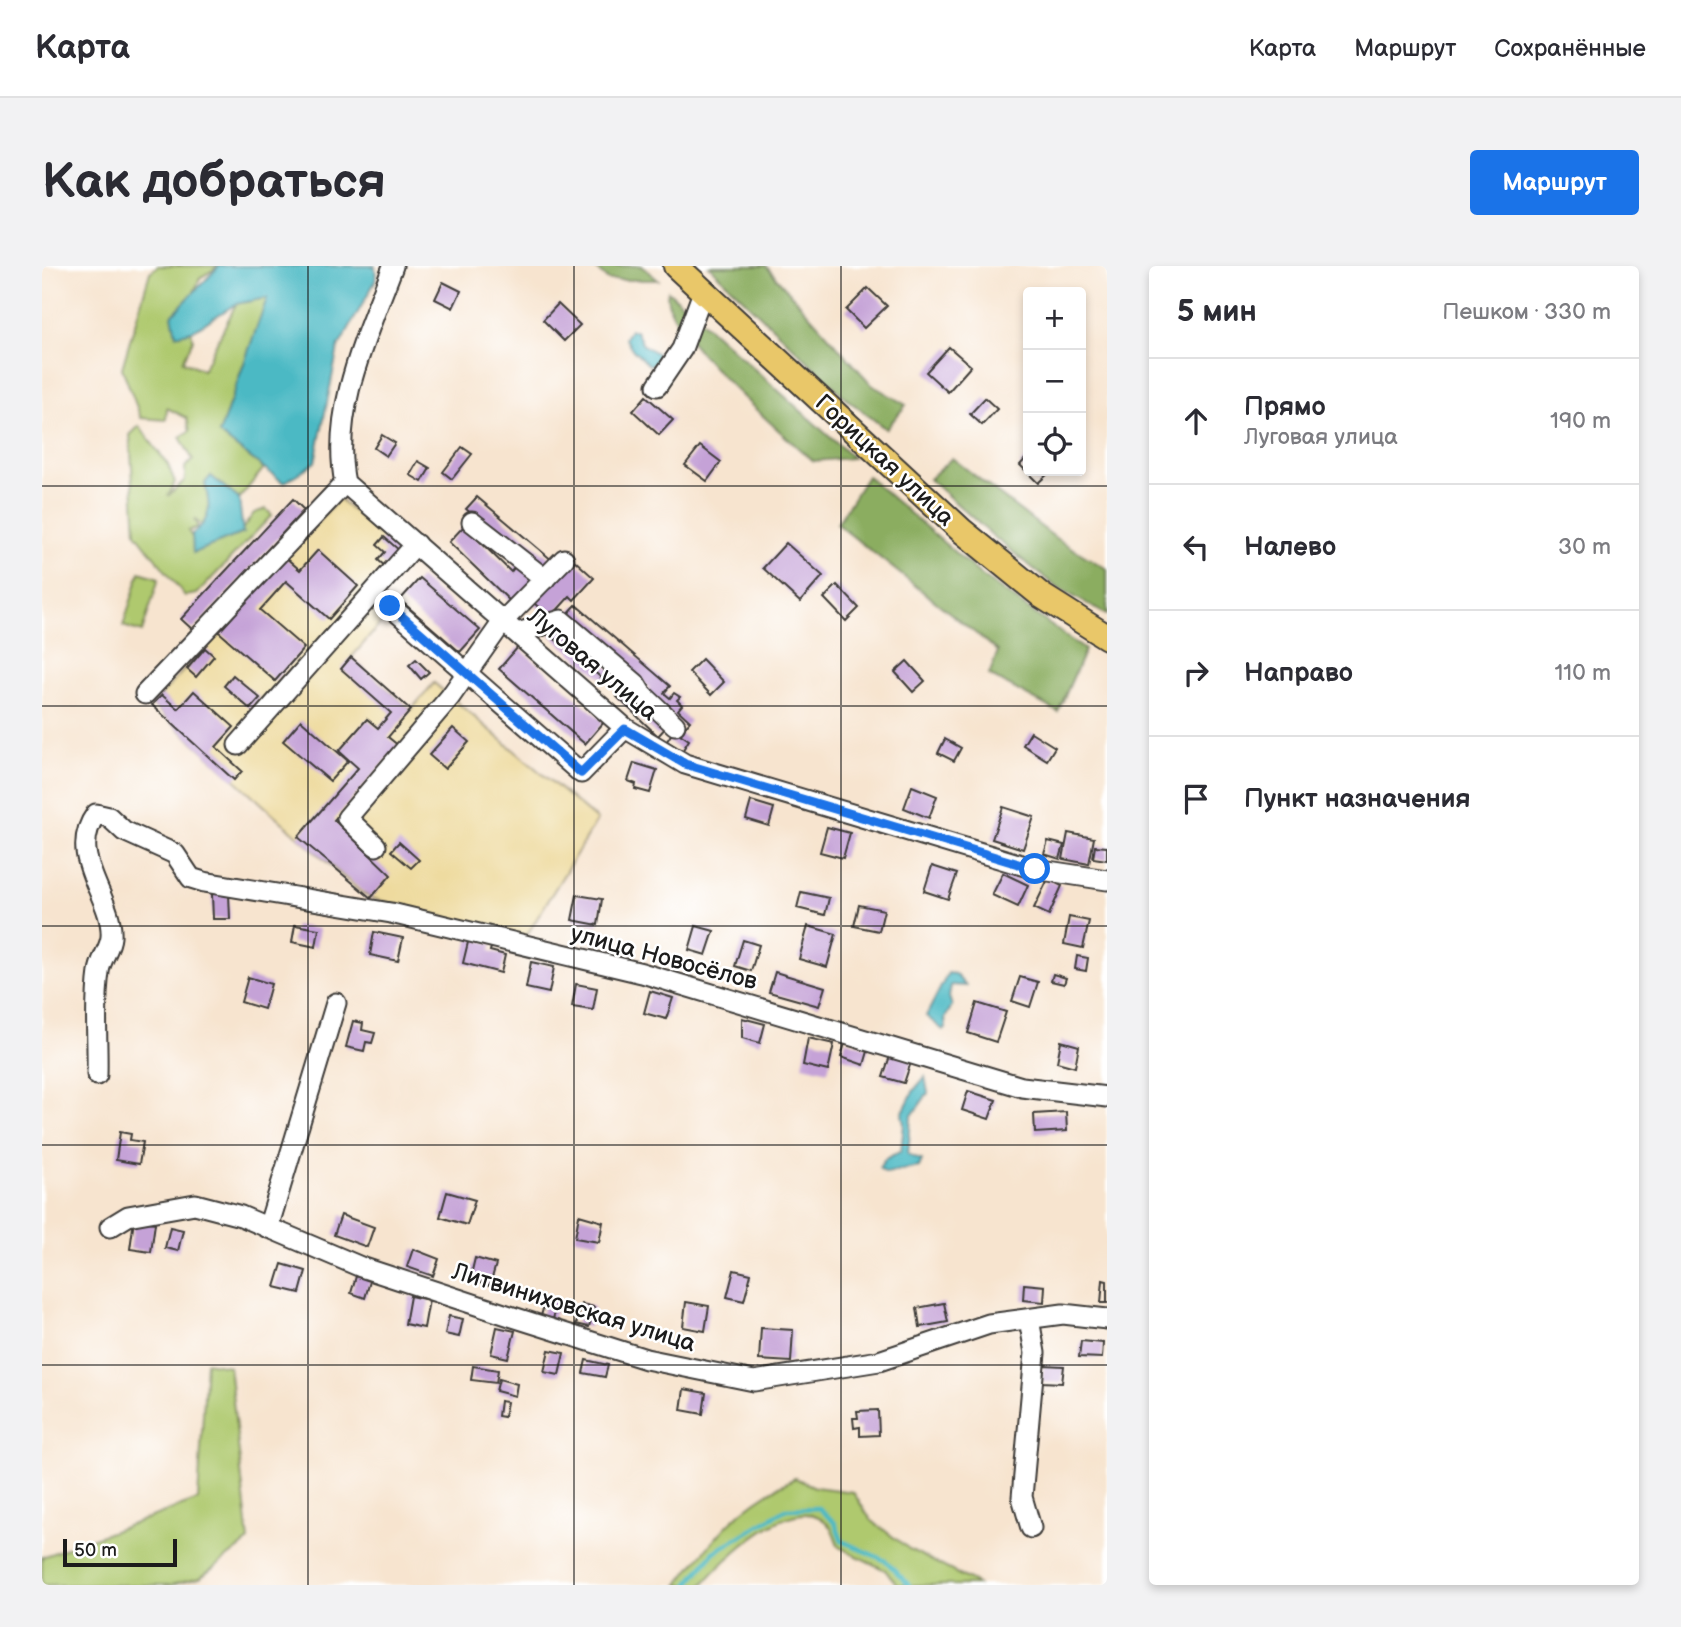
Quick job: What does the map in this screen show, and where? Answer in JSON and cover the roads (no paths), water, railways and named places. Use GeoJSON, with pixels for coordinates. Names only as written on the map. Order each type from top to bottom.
{"type":"FeatureCollection","features":[{"type":"Feature","properties":{"kind":"main road","name":"Горицкая улица"},"geometry":{"type":"LineString","coordinates":[[676,266],[961,530],[1042,596],[1107,637]]}},
{"type":"Feature","properties":{"kind":"street"},"geometry":{"type":"LineString","coordinates":[[145,694],[345,483],[339,455],[355,368],[393,266]]}},
{"type":"Feature","properties":{"kind":"street"},"geometry":{"type":"LineString","coordinates":[[657,386],[682,349],[703,292]]}},
{"type":"Feature","properties":{"kind":"street","name":"Луговая улица"},"geometry":{"type":"LineString","coordinates":[[345,483],[625,729],[685,764],[1035,869],[1107,880]]}},
{"type":"Feature","properties":{"kind":"street"},"geometry":{"type":"LineString","coordinates":[[471,522],[545,579]]}},
{"type":"Feature","properties":{"kind":"street"},"geometry":{"type":"LineString","coordinates":[[238,745],[416,544]]}},
{"type":"Feature","properties":{"kind":"street"},"geometry":{"type":"LineString","coordinates":[[376,846],[347,818],[450,697],[467,673],[511,627],[545,579],[564,559]]}},
{"type":"Feature","properties":{"kind":"street"},"geometry":{"type":"LineString","coordinates":[[390,606],[581,773],[625,729]]}},
{"type":"Feature","properties":{"kind":"street"},"geometry":{"type":"LineString","coordinates":[[511,627],[561,620],[635,683],[641,693],[675,725]]}},
{"type":"Feature","properties":{"kind":"street","name":"улица Новосёлов"},"geometry":{"type":"LineString","coordinates":[[97,1075],[99,971],[111,937],[106,907],[89,872],[88,825],[96,814],[109,817],[124,831],[175,854],[191,878],[204,883],[391,913],[642,973],[1022,1087],[1107,1097]]}},
{"type":"Feature","properties":{"kind":"street"},"geometry":{"type":"LineString","coordinates":[[268,1228],[336,1003]]}},
{"type":"Feature","properties":{"kind":"street","name":"Литвиниховская улица"},"geometry":{"type":"LineString","coordinates":[[110,1227],[128,1216],[195,1205],[241,1216],[361,1267],[646,1359],[754,1381],[879,1361],[989,1324],[1063,1314],[1107,1319]]}},
{"type":"Feature","properties":{"kind":"street"},"geometry":{"type":"LineString","coordinates":[[1029,1319],[1035,1353],[1022,1497],[1031,1528]]}},
{"type":"Feature","properties":{"kind":"water"},"geometry":{"type":"Polygon","coordinates":[[[219,266],[375,266],[376,280],[338,348],[315,462],[284,483],[219,434],[267,298],[236,304],[192,331],[176,335],[172,315],[219,266]]]}},
{"type":"Feature","properties":{"kind":"water"},"geometry":{"type":"Polygon","coordinates":[[[630,330],[636,331],[643,345],[658,354],[657,363],[649,365],[633,350],[625,338],[630,330]]]}},
{"type":"Feature","properties":{"kind":"water"},"geometry":{"type":"Polygon","coordinates":[[[211,476],[239,499],[243,533],[193,553],[192,534],[207,517],[205,483],[211,476]]]}},
{"type":"Feature","properties":{"kind":"water"},"geometry":{"type":"Polygon","coordinates":[[[948,973],[955,974],[966,986],[951,985],[949,997],[952,1006],[945,1018],[946,1029],[943,1030],[926,1016],[948,973]]]}},
{"type":"Feature","properties":{"kind":"water"},"geometry":{"type":"Polygon","coordinates":[[[925,1077],[928,1093],[911,1117],[908,1154],[922,1160],[919,1167],[886,1173],[879,1168],[885,1159],[901,1151],[904,1124],[902,1114],[914,1090],[925,1077]]]}},
{"type":"Feature","properties":{"kind":"waterway"},"geometry":{"type":"LineString","coordinates":[[688,1585],[714,1552],[786,1509],[819,1508],[835,1523],[842,1541],[886,1561],[909,1585]]}}]}
